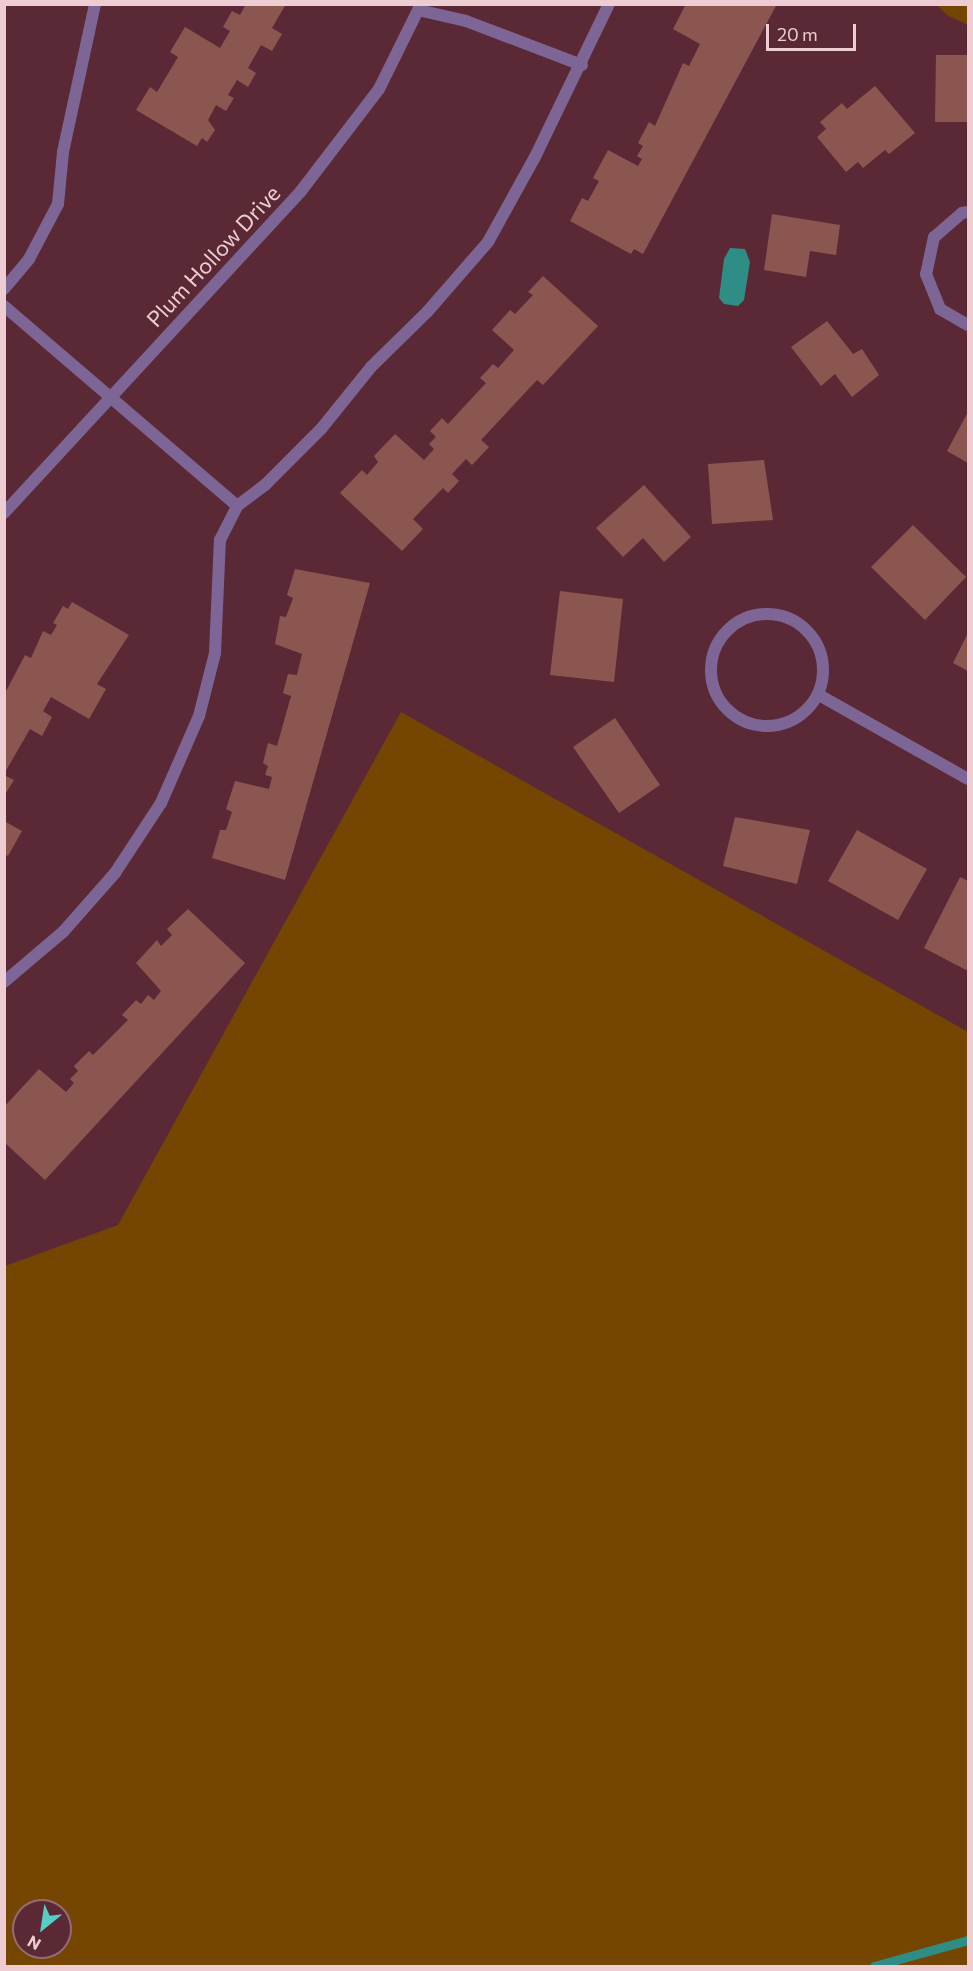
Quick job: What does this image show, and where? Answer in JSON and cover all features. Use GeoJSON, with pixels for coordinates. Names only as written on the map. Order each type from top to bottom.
{"type":"FeatureCollection","features":[{"type":"Feature","properties":{"kind":"street"},"geometry":{"type":"LineString","coordinates":[[4,290],[29,259],[58,204],[70,117],[94,4]]}},
{"type":"Feature","properties":{"kind":"street"},"geometry":{"type":"LineString","coordinates":[[4,982],[63,932],[116,873],[161,803],[202,705],[215,653],[220,540],[237,506],[266,484],[321,429],[371,367],[428,310],[488,242],[582,65],[609,4]]}},
{"type":"Feature","properties":{"kind":"street"},"geometry":{"type":"LineString","coordinates":[[419,7],[466,21],[582,65]]}},
{"type":"Feature","properties":{"kind":"street","name":"Plum Hollow Drive"},"geometry":{"type":"LineString","coordinates":[[4,513],[301,191],[379,89],[419,7]]}},
{"type":"Feature","properties":{"kind":"street"},"geometry":{"type":"LineString","coordinates":[[969,212],[962,213],[933,237],[926,274],[940,309],[969,325]]}},
{"type":"Feature","properties":{"kind":"street"},"geometry":{"type":"LineString","coordinates":[[4,306],[237,506]]}},
{"type":"Feature","properties":{"kind":"street"},"geometry":{"type":"LineString","coordinates":[[772,613],[798,622],[817,642],[824,668],[819,695],[801,716],[776,727],[748,724],[725,709],[711,685],[711,658],[722,633],[745,617],[772,613]]}},
{"type":"Feature","properties":{"kind":"street"},"geometry":{"type":"LineString","coordinates":[[819,695],[969,779]]}},
{"type":"Feature","properties":{"kind":"shaded area"},"geometry":{"type":"Polygon","coordinates":[[[937,5],[968,5],[968,25],[947,15],[937,5]]]}},
{"type":"Feature","properties":{"kind":"shaded area"},"geometry":{"type":"Polygon","coordinates":[[[401,712],[968,1032],[968,1966],[5,1966],[5,1266],[118,1225],[401,712]]]}},
{"type":"Feature","properties":{"kind":"water"},"geometry":{"type":"Polygon","coordinates":[[[730,248],[745,249],[750,262],[744,300],[738,306],[724,304],[719,298],[724,259],[730,248]]]}},
{"type":"Feature","properties":{"kind":"building"},"geometry":{"type":"Polygon","coordinates":[[[246,4],[286,4],[272,28],[282,34],[272,51],[261,45],[248,68],[256,73],[248,87],[237,80],[228,95],[234,98],[226,111],[216,105],[208,120],[215,130],[207,142],[202,138],[197,146],[136,110],[150,87],[157,92],[178,57],[170,52],[185,27],[220,48],[230,31],[223,27],[232,11],[240,15],[246,4]]]}},
{"type":"Feature","properties":{"kind":"building"},"geometry":{"type":"Polygon","coordinates":[[[686,4],[777,4],[643,254],[634,249],[631,254],[570,221],[582,198],[588,201],[599,181],[593,178],[608,150],[638,166],[642,159],[637,156],[643,146],[638,143],[649,122],[655,126],[683,63],[689,66],[700,44],[673,29],[686,4]]]}},
{"type":"Feature","properties":{"kind":"building"},"geometry":{"type":"Polygon","coordinates":[[[936,55],[968,55],[967,122],[935,122],[936,55]]]}},
{"type":"Feature","properties":{"kind":"building"},"geometry":{"type":"Polygon","coordinates":[[[875,86],[915,133],[889,154],[885,150],[863,168],[858,162],[846,172],[817,137],[826,129],[820,122],[842,103],[847,109],[875,86]]]}},
{"type":"Feature","properties":{"kind":"building"},"geometry":{"type":"Polygon","coordinates":[[[772,214],[840,225],[836,255],[810,251],[806,277],[764,270],[772,214]]]}},
{"type":"Feature","properties":{"kind":"building"},"geometry":{"type":"Polygon","coordinates":[[[543,276],[598,326],[543,385],[537,380],[481,440],[489,447],[472,465],[466,459],[452,474],[459,481],[448,493],[443,488],[413,519],[423,529],[402,551],[340,493],[362,470],[367,475],[378,462],[374,456],[395,434],[424,460],[434,449],[429,444],[436,437],[430,431],[442,418],[448,424],[486,383],[480,378],[493,364],[498,368],[514,350],[492,330],[510,310],[515,314],[533,295],[528,292],[543,276]]]}},
{"type":"Feature","properties":{"kind":"building"},"geometry":{"type":"Polygon","coordinates":[[[827,321],[853,354],[862,349],[879,375],[852,397],[835,374],[821,386],[791,347],[827,321]]]}},
{"type":"Feature","properties":{"kind":"building"},"geometry":{"type":"Polygon","coordinates":[[[968,412],[968,463],[947,451],[968,412]]]}},
{"type":"Feature","properties":{"kind":"building"},"geometry":{"type":"Polygon","coordinates":[[[764,460],[773,520],[712,524],[708,464],[764,460]]]}},
{"type":"Feature","properties":{"kind":"building"},"geometry":{"type":"Polygon","coordinates":[[[644,485],[691,537],[664,562],[643,538],[623,557],[596,528],[644,485]]]}},
{"type":"Feature","properties":{"kind":"building"},"geometry":{"type":"Polygon","coordinates":[[[913,525],[966,577],[925,620],[871,567],[913,525]]]}},
{"type":"Feature","properties":{"kind":"building"},"geometry":{"type":"Polygon","coordinates":[[[295,569],[370,583],[285,880],[212,858],[220,830],[226,830],[232,812],[226,809],[235,781],[269,789],[272,777],[265,775],[268,766],[263,763],[268,743],[277,746],[291,696],[283,693],[288,674],[297,675],[302,654],[275,644],[280,616],[286,617],[293,598],[287,595],[295,569]]]}},
{"type":"Feature","properties":{"kind":"building"},"geometry":{"type":"Polygon","coordinates":[[[560,591],[623,599],[614,682],[550,675],[560,591]]]}},
{"type":"Feature","properties":{"kind":"building"},"geometry":{"type":"Polygon","coordinates":[[[72,602],[129,635],[97,684],[106,689],[89,719],[51,697],[43,711],[52,717],[42,736],[30,729],[4,774],[4,695],[25,655],[31,658],[43,631],[51,635],[57,625],[53,623],[63,606],[68,609],[72,602]]]}},
{"type":"Feature","properties":{"kind":"building"},"geometry":{"type":"Polygon","coordinates":[[[968,633],[968,671],[953,663],[968,633]]]}},
{"type":"Feature","properties":{"kind":"building"},"geometry":{"type":"Polygon","coordinates":[[[615,718],[660,785],[619,813],[573,747],[615,718]]]}},
{"type":"Feature","properties":{"kind":"building"},"geometry":{"type":"Polygon","coordinates":[[[4,775],[14,780],[6,793],[4,792],[4,775]]]}},
{"type":"Feature","properties":{"kind":"building"},"geometry":{"type":"Polygon","coordinates":[[[735,817],[810,830],[797,884],[723,866],[735,817]]]}},
{"type":"Feature","properties":{"kind":"building"},"geometry":{"type":"Polygon","coordinates":[[[4,821],[22,831],[8,856],[4,854],[4,821]]]}},
{"type":"Feature","properties":{"kind":"building"},"geometry":{"type":"Polygon","coordinates":[[[857,830],[927,869],[898,920],[828,881],[857,830]]]}},
{"type":"Feature","properties":{"kind":"building"},"geometry":{"type":"Polygon","coordinates":[[[960,877],[968,881],[968,971],[924,948],[960,877]]]}},
{"type":"Feature","properties":{"kind":"building"},"geometry":{"type":"Polygon","coordinates":[[[188,909],[245,963],[45,1180],[4,1142],[4,1107],[39,1069],[66,1092],[74,1083],[70,1079],[78,1071],[74,1066],[89,1051],[93,1055],[128,1020],[122,1015],[136,1000],[141,1004],[148,995],[154,1000],[161,991],[136,963],[157,940],[161,946],[172,935],[167,929],[188,909]]]}},
{"type":"Feature","properties":{"kind":"waterway"},"geometry":{"type":"LineString","coordinates":[[874,1966],[968,1940]]}}]}
